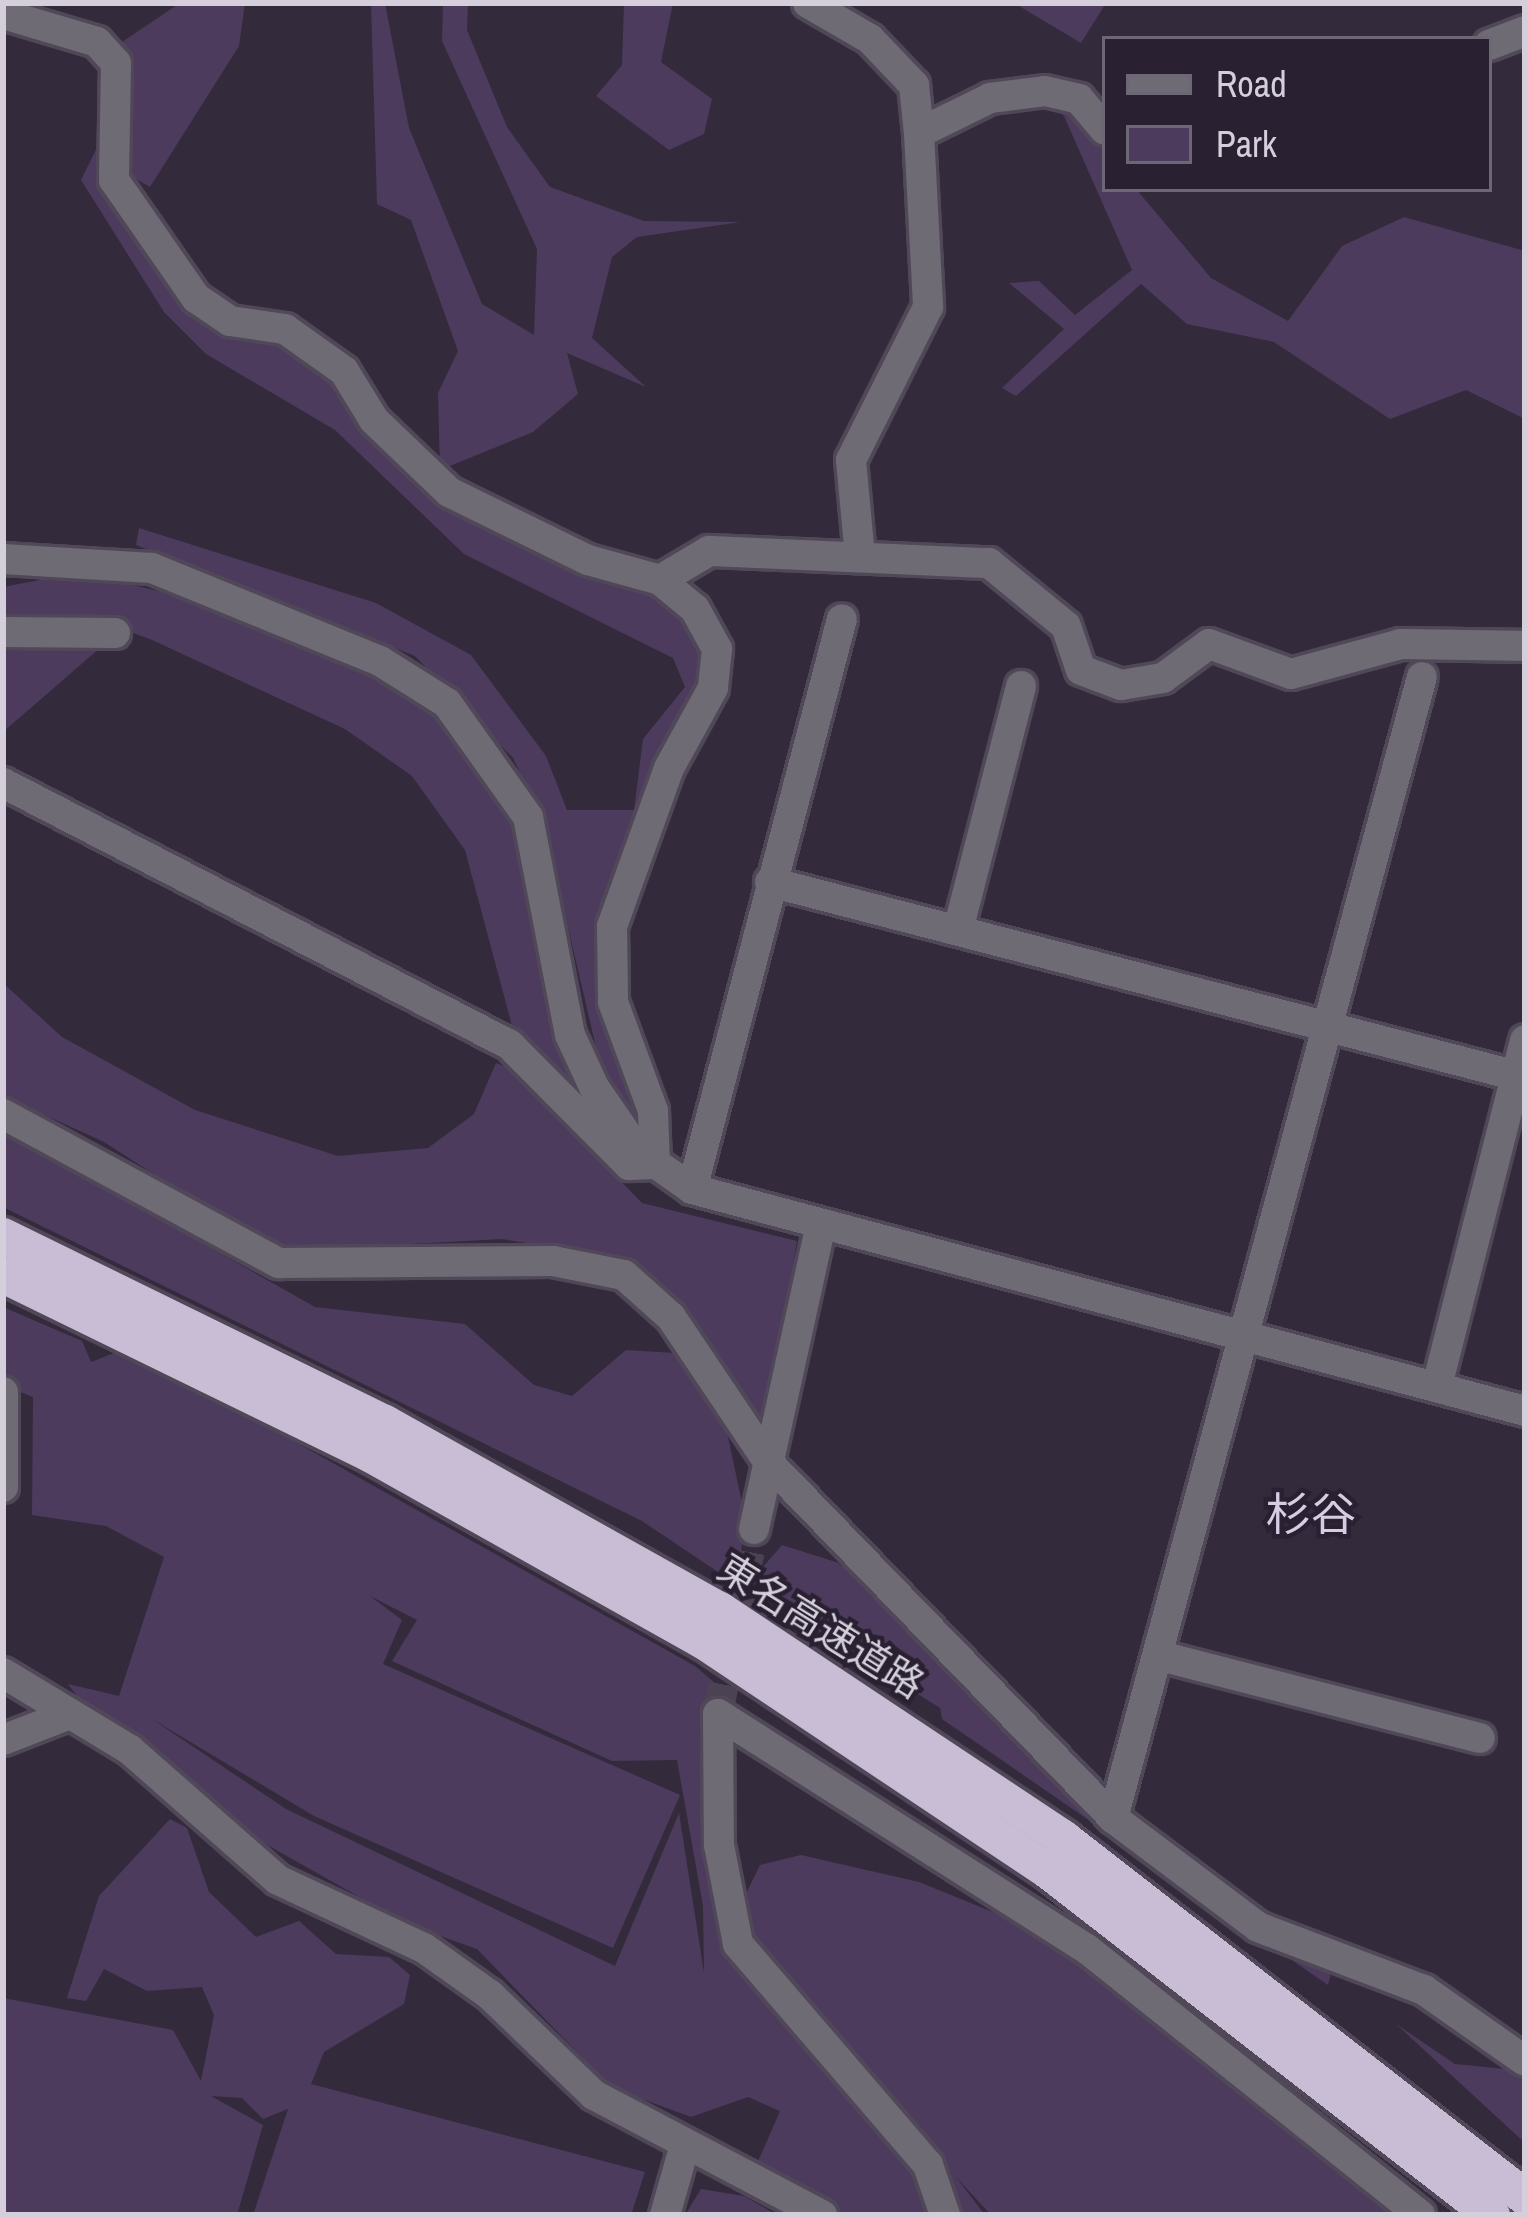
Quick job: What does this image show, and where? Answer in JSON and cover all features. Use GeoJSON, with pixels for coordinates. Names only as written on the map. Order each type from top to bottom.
{"type":"FeatureCollection","features":[{"type":"Feature","properties":{"kind":"highway","name":"東名高速道路"},"geometry":{"type":"LineString","coordinates":[[3,1236],[386,1423],[720,1610],[1063,1838],[1525,2198]]}},
{"type":"Feature","properties":{"kind":"highway","name":"東名高速道路"},"geometry":{"type":"LineString","coordinates":[[3,1275],[485,1515],[781,1689],[1062,1881],[1492,2215]]}},
{"type":"Feature","properties":{"kind":"street"},"geometry":{"type":"LineString","coordinates":[[808,3],[870,39],[914,85],[919,133],[928,308],[850,460],[860,557]]}},
{"type":"Feature","properties":{"kind":"street"},"geometry":{"type":"LineString","coordinates":[[3,14],[98,42],[116,63],[114,180],[196,298],[230,321],[285,329],[344,370],[374,420],[449,492],[588,560],[660,580],[717,649],[713,688],[669,768],[612,926],[613,1002],[657,1124],[655,1164]]}},
{"type":"Feature","properties":{"kind":"street"},"geometry":{"type":"LineString","coordinates":[[1492,44],[1525,32]]}},
{"type":"Feature","properties":{"kind":"street"},"geometry":{"type":"LineString","coordinates":[[919,133],[990,98],[1045,91],[1078,99],[1102,127]]}},
{"type":"Feature","properties":{"kind":"street"},"geometry":{"type":"LineString","coordinates":[[660,580],[709,551],[1000,569],[1066,626],[1082,670],[1102,682],[1163,678],[1209,644],[1291,674],[1402,644],[1525,646]]}},
{"type":"Feature","properties":{"kind":"street"},"geometry":{"type":"LineString","coordinates":[[3,559],[152,568],[380,661],[447,704],[528,817],[570,1035],[611,1117],[655,1164],[692,1189],[820,1228],[1525,1411]]}},
{"type":"Feature","properties":{"kind":"street"},"geometry":{"type":"LineString","coordinates":[[692,1189],[842,619]]}},
{"type":"Feature","properties":{"kind":"street"},"geometry":{"type":"LineString","coordinates":[[3,632],[115,633]]}},
{"type":"Feature","properties":{"kind":"street"},"geometry":{"type":"LineString","coordinates":[[1113,1818],[1164,1657],[1422,677]]}},
{"type":"Feature","properties":{"kind":"street"},"geometry":{"type":"LineString","coordinates":[[958,930],[1021,686]]}},
{"type":"Feature","properties":{"kind":"street"},"geometry":{"type":"LineString","coordinates":[[3,783],[510,1045],[629,1165],[655,1164]]}},
{"type":"Feature","properties":{"kind":"street"},"geometry":{"type":"LineString","coordinates":[[770,882],[1520,1077]]}},
{"type":"Feature","properties":{"kind":"street"},"geometry":{"type":"LineString","coordinates":[[1437,1386],[1520,1077],[1525,1040]]}},
{"type":"Feature","properties":{"kind":"street"},"geometry":{"type":"LineString","coordinates":[[3,1114],[279,1263],[553,1262],[625,1276],[671,1317],[770,1463],[1113,1818],[1258,1927],[1424,1990],[1525,2061]]}},
{"type":"Feature","properties":{"kind":"street"},"geometry":{"type":"LineString","coordinates":[[754,1529],[820,1228]]}},
{"type":"Feature","properties":{"kind":"street"},"geometry":{"type":"LineString","coordinates":[[3,1392],[3,1487]]}},
{"type":"Feature","properties":{"kind":"street"},"geometry":{"type":"LineString","coordinates":[[1164,1657],[1480,1738]]}},
{"type":"Feature","properties":{"kind":"street"},"geometry":{"type":"LineString","coordinates":[[3,1673],[130,1750],[278,1880],[424,1948],[594,2095],[821,2215]]}},
{"type":"Feature","properties":{"kind":"street"},"geometry":{"type":"LineString","coordinates":[[945,2215],[928,2165],[738,1944],[719,1845],[718,1714],[1087,1949],[1420,2215]]}},
{"type":"Feature","properties":{"kind":"street"},"geometry":{"type":"LineString","coordinates":[[3,1740],[67,1715]]}},
{"type":"Feature","properties":{"kind":"street"},"geometry":{"type":"LineString","coordinates":[[665,2215],[685,2145]]}},
{"type":"Feature","properties":{"kind":"green space"},"geometry":{"type":"Polygon","coordinates":[[[180,3],[245,3],[239,46],[150,187],[113,166],[107,52],[180,3]]]}},
{"type":"Feature","properties":{"kind":"green space"},"geometry":{"type":"Polygon","coordinates":[[[371,3],[385,3],[409,128],[482,304],[534,335],[537,249],[442,41],[443,3],[468,3],[467,30],[507,127],[550,187],[644,221],[741,222],[637,237],[612,257],[592,338],[646,387],[567,353],[578,394],[533,432],[440,470],[438,393],[458,351],[411,220],[377,204],[371,3]]]}},
{"type":"Feature","properties":{"kind":"green space"},"geometry":{"type":"Polygon","coordinates":[[[624,3],[673,3],[661,62],[712,99],[704,134],[669,150],[596,96],[622,65],[624,3]]]}},
{"type":"Feature","properties":{"kind":"green space"},"geometry":{"type":"Polygon","coordinates":[[[1014,3],[1106,3],[1081,43],[1014,3]]]}},
{"type":"Feature","properties":{"kind":"green space"},"geometry":{"type":"Polygon","coordinates":[[[1036,92],[1079,99],[1102,141],[1102,192],[1139,192],[1211,278],[1288,321],[1342,246],[1404,217],[1525,251],[1525,419],[1466,390],[1390,419],[1274,342],[1187,324],[1141,284],[1016,396],[1002,388],[1064,329],[1009,283],[1039,281],[1075,315],[1132,270],[1064,116],[1036,92]]]}},
{"type":"Feature","properties":{"kind":"green space"},"geometry":{"type":"Polygon","coordinates":[[[112,117],[99,163],[219,324],[307,353],[446,501],[681,604],[708,669],[597,930],[612,1036],[647,1132],[599,1060],[543,820],[513,758],[415,656],[136,545],[139,528],[376,603],[471,655],[546,756],[567,810],[634,810],[643,739],[685,687],[673,658],[464,554],[335,430],[206,354],[164,312],[81,180],[112,117]]]}},
{"type":"Feature","properties":{"kind":"green space"},"geometry":{"type":"Polygon","coordinates":[[[81,572],[190,599],[380,676],[467,739],[513,806],[557,1037],[581,1097],[519,1052],[465,850],[412,776],[345,729],[101,621],[3,624],[3,587],[81,572]]]}},
{"type":"Feature","properties":{"kind":"green space"},"geometry":{"type":"Polygon","coordinates":[[[3,641],[108,641],[3,732],[3,641]]]}},
{"type":"Feature","properties":{"kind":"green space"},"geometry":{"type":"Polygon","coordinates":[[[3,983],[62,1037],[195,1110],[338,1156],[428,1148],[474,1114],[496,1063],[512,1069],[642,1203],[797,1241],[769,1415],[759,1425],[676,1313],[611,1257],[502,1239],[285,1251],[242,1231],[104,1142],[3,1096],[3,983]]]}},
{"type":"Feature","properties":{"kind":"green space"},"geometry":{"type":"Polygon","coordinates":[[[3,1130],[315,1307],[465,1324],[534,1385],[572,1396],[626,1350],[675,1353],[722,1409],[744,1512],[739,1586],[642,1521],[3,1207],[3,1130]]]}},
{"type":"Feature","properties":{"kind":"green space"},"geometry":{"type":"Polygon","coordinates":[[[3,1307],[82,1341],[91,1362],[119,1351],[233,1407],[695,1666],[721,1688],[707,1703],[700,1749],[714,1745],[740,1906],[760,1865],[801,1855],[919,1882],[1074,1945],[1420,2215],[991,2215],[956,2177],[985,2215],[951,2215],[951,2174],[797,2000],[904,2138],[940,2215],[828,2215],[752,2175],[780,2111],[748,2097],[691,2117],[612,2088],[477,1949],[409,1925],[262,1842],[86,1708],[68,1684],[119,1696],[164,1557],[106,1526],[32,1515],[33,1397],[3,1385],[3,1307]],[[370,1596],[402,1620],[383,1664],[680,1795],[613,1948],[314,1816],[152,1719],[286,1809],[615,1966],[679,1813],[704,1973],[703,1906],[677,1760],[612,1761],[392,1661],[417,1620],[370,1596]]]}},
{"type":"Feature","properties":{"kind":"green space"},"geometry":{"type":"Polygon","coordinates":[[[782,1545],[839,1563],[935,1659],[936,1644],[1095,1815],[1334,1961],[1328,1985],[942,1719],[940,1708],[760,1594],[762,1568],[782,1545]]]}},
{"type":"Feature","properties":{"kind":"green space"},"geometry":{"type":"Polygon","coordinates":[[[170,1819],[187,1828],[209,1892],[256,1937],[299,1921],[336,1954],[389,1957],[410,1975],[404,2004],[324,2052],[311,2084],[645,2172],[631,2215],[253,2215],[288,2109],[263,2119],[242,2098],[211,2096],[263,2125],[237,2215],[3,2215],[3,1998],[173,2030],[201,2081],[214,2015],[202,1987],[147,1991],[104,1969],[86,2001],[67,1998],[99,1896],[170,1819]]]}},
{"type":"Feature","properties":{"kind":"green space"},"geometry":{"type":"Polygon","coordinates":[[[1396,2024],[1455,2064],[1525,2071],[1525,2143],[1396,2024]]]}},
{"type":"Feature","properties":{"kind":"green space"},"geometry":{"type":"Polygon","coordinates":[[[701,2189],[744,2196],[777,2215],[685,2215],[701,2189]]]}},
{"type":"Feature","properties":{"kind":"tunnel"},"geometry":{"type":"LineString","coordinates":[[718,1714],[754,1529]]}},
{"type":"Feature","properties":{"kind":"district","name":"杉谷"},"geometry":{"type":"Point","coordinates":[1311,1514]}}]}
